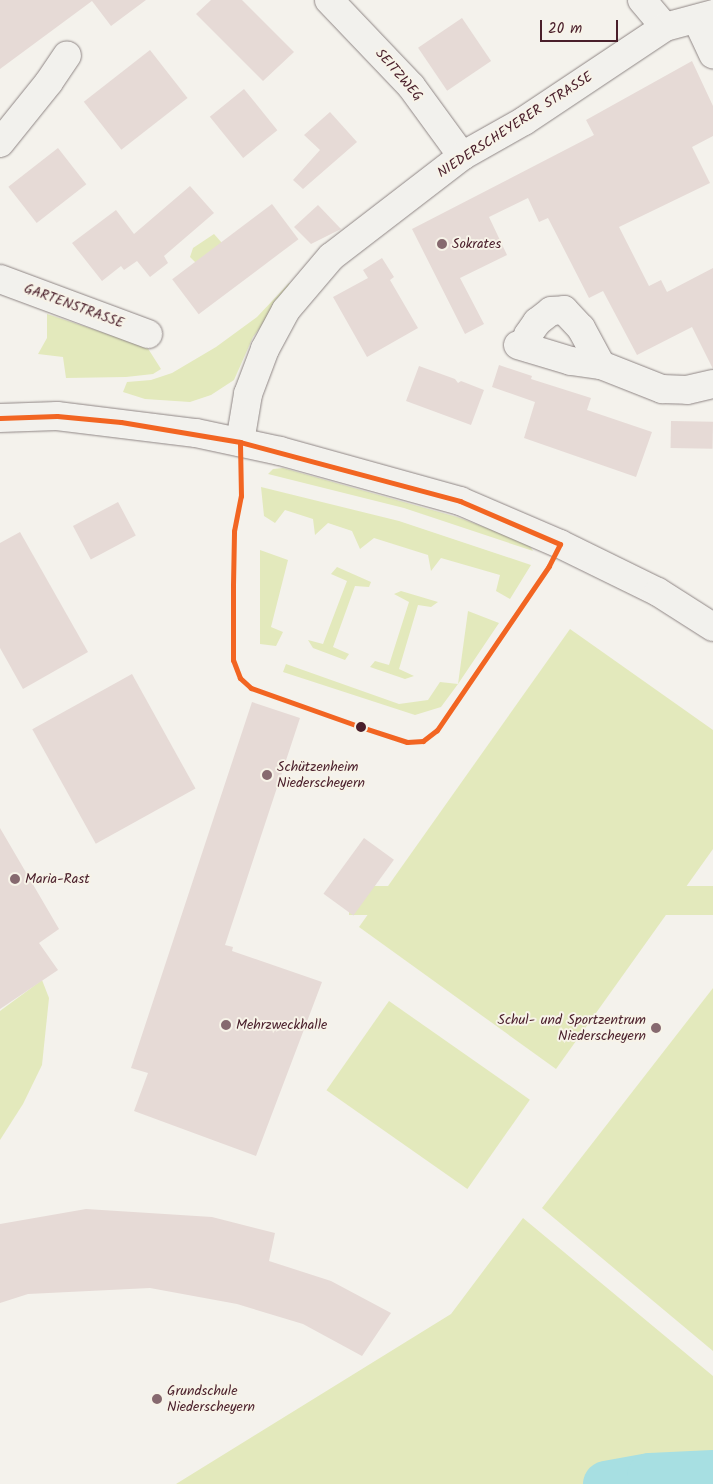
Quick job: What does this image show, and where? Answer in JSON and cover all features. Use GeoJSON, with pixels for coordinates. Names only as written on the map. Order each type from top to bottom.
{"type":"FeatureCollection","features":[{"type":"Feature","properties":{"kind":"street","name":"SEITZWEG"},"geometry":{"type":"LineString","coordinates":[[328,0],[411,86],[462,156]]}},
{"type":"Feature","properties":{"kind":"street"},"geometry":{"type":"LineString","coordinates":[[642,0],[665,27]]}},
{"type":"Feature","properties":{"kind":"street","name":"NIEDERSCHEYERER STRASSE"},"geometry":{"type":"LineString","coordinates":[[240,442],[243,416],[255,372],[275,330],[298,293],[332,257],[368,226],[462,156],[524,121],[665,27],[705,17]]}},
{"type":"Feature","properties":{"kind":"street"},"geometry":{"type":"LineString","coordinates":[[705,17],[713,54]]}},
{"type":"Feature","properties":{"kind":"street"},"geometry":{"type":"LineString","coordinates":[[0,143],[50,82],[67,55]]}},
{"type":"Feature","properties":{"kind":"street","name":"GARTENSTRASSE"},"geometry":{"type":"LineString","coordinates":[[0,279],[148,334]]}},
{"type":"Feature","properties":{"kind":"street"},"geometry":{"type":"LineString","coordinates":[[602,365],[581,328],[564,310],[551,310],[537,322],[528,335],[524,347],[571,361],[602,365],[662,389],[687,390],[713,384]]}},
{"type":"Feature","properties":{"kind":"street"},"geometry":{"type":"LineString","coordinates":[[0,418],[57,416],[121,422],[240,442],[460,501],[560,544],[658,592],[713,627]]}},
{"type":"Feature","properties":{"kind":"green space"},"geometry":{"type":"Polygon","coordinates":[[[214,234],[222,243],[196,263],[190,257],[193,248],[214,234]]]}},
{"type":"Feature","properties":{"kind":"green space"},"geometry":{"type":"Polygon","coordinates":[[[289,283],[292,285],[253,337],[234,380],[211,395],[190,402],[145,399],[123,392],[127,382],[151,380],[172,373],[216,347],[257,317],[289,283]]]}},
{"type":"Feature","properties":{"kind":"green space"},"geometry":{"type":"Polygon","coordinates":[[[47,314],[147,347],[161,369],[153,374],[126,377],[66,378],[63,357],[38,354],[47,338],[47,314]]]}},
{"type":"Feature","properties":{"kind":"green space"},"geometry":{"type":"Polygon","coordinates":[[[283,468],[457,517],[528,543],[533,551],[404,508],[268,474],[273,469],[283,468]]]}},
{"type":"Feature","properties":{"kind":"green space"},"geometry":{"type":"Polygon","coordinates":[[[261,487],[399,521],[531,565],[510,599],[496,591],[500,575],[441,558],[431,571],[428,555],[374,538],[360,549],[352,531],[328,523],[315,535],[313,519],[285,510],[275,523],[264,516],[261,487]]]}},
{"type":"Feature","properties":{"kind":"green space"},"geometry":{"type":"Polygon","coordinates":[[[260,550],[288,560],[271,627],[283,632],[276,646],[260,644],[260,550]]]}},
{"type":"Feature","properties":{"kind":"green space"},"geometry":{"type":"Polygon","coordinates":[[[337,567],[371,582],[369,587],[355,586],[333,647],[349,654],[345,660],[313,648],[308,640],[323,644],[347,581],[331,574],[337,567]]]}},
{"type":"Feature","properties":{"kind":"green space"},"geometry":{"type":"Polygon","coordinates":[[[401,591],[438,602],[431,607],[418,605],[399,669],[414,676],[405,679],[370,667],[375,661],[389,665],[409,602],[394,594],[401,591]]]}},
{"type":"Feature","properties":{"kind":"green space"},"geometry":{"type":"Polygon","coordinates":[[[468,611],[499,623],[458,684],[468,611]]]}},
{"type":"Feature","properties":{"kind":"green space"},"geometry":{"type":"Polygon","coordinates":[[[570,629],[713,730],[713,849],[556,1069],[359,927],[570,629]]]}},
{"type":"Feature","properties":{"kind":"green space"},"geometry":{"type":"Polygon","coordinates":[[[286,664],[399,704],[428,700],[440,682],[458,684],[441,707],[415,715],[283,672],[286,664]]]}},
{"type":"Feature","properties":{"kind":"green space"},"geometry":{"type":"Polygon","coordinates":[[[349,886],[713,886],[713,915],[349,915],[349,886]]]}},
{"type":"Feature","properties":{"kind":"green space"},"geometry":{"type":"Polygon","coordinates":[[[42,980],[49,998],[42,1065],[23,1104],[0,1140],[0,1011],[42,980]]]}},
{"type":"Feature","properties":{"kind":"green space"},"geometry":{"type":"Polygon","coordinates":[[[713,988],[713,1351],[542,1208],[713,988]]]}},
{"type":"Feature","properties":{"kind":"green space"},"geometry":{"type":"Polygon","coordinates":[[[389,1001],[530,1100],[467,1189],[326,1090],[389,1001]]]}},
{"type":"Feature","properties":{"kind":"green space"},"geometry":{"type":"Polygon","coordinates":[[[523,1218],[713,1376],[713,1463],[672,1459],[631,1461],[602,1468],[611,1484],[176,1484],[451,1314],[523,1218]]]}},
{"type":"Feature","properties":{"kind":"building"},"geometry":{"type":"Polygon","coordinates":[[[0,0],[146,0],[111,26],[92,1],[0,69],[0,0]]]}},
{"type":"Feature","properties":{"kind":"building"},"geometry":{"type":"Polygon","coordinates":[[[211,0],[242,0],[294,52],[263,81],[196,14],[211,0]]]}},
{"type":"Feature","properties":{"kind":"building"},"geometry":{"type":"Polygon","coordinates":[[[462,18],[491,61],[447,91],[418,48],[462,18]]]}},
{"type":"Feature","properties":{"kind":"building"},"geometry":{"type":"Polygon","coordinates":[[[150,50],[188,98],[121,150],[84,102],[150,50]]]}},
{"type":"Feature","properties":{"kind":"building"},"geometry":{"type":"Polygon","coordinates":[[[692,61],[713,106],[713,136],[692,147],[710,183],[619,227],[649,286],[661,280],[667,292],[713,268],[713,369],[692,327],[637,355],[603,291],[589,298],[548,218],[539,222],[528,198],[489,217],[507,255],[460,278],[484,324],[465,334],[412,229],[594,135],[586,120],[692,61]]]}},
{"type":"Feature","properties":{"kind":"building"},"geometry":{"type":"Polygon","coordinates":[[[244,89],[277,130],[243,158],[210,117],[244,89]]]}},
{"type":"Feature","properties":{"kind":"building"},"geometry":{"type":"Polygon","coordinates":[[[330,112],[357,142],[303,189],[293,180],[320,150],[304,135],[330,112]]]}},
{"type":"Feature","properties":{"kind":"building"},"geometry":{"type":"Polygon","coordinates":[[[58,148],[86,184],[37,223],[8,187],[58,148]]]}},
{"type":"Feature","properties":{"kind":"building"},"geometry":{"type":"Polygon","coordinates":[[[190,186],[214,213],[164,256],[168,263],[150,277],[137,261],[124,270],[121,266],[102,281],[72,243],[116,210],[134,234],[190,186]]]}},
{"type":"Feature","properties":{"kind":"building"},"geometry":{"type":"Polygon","coordinates":[[[272,204],[298,239],[199,314],[172,279],[272,204]]]}},
{"type":"Feature","properties":{"kind":"building"},"geometry":{"type":"Polygon","coordinates":[[[318,205],[341,229],[311,244],[294,227],[318,205]]]}},
{"type":"Feature","properties":{"kind":"building"},"geometry":{"type":"Polygon","coordinates":[[[382,258],[394,277],[390,280],[418,328],[367,357],[333,297],[368,278],[363,270],[382,258]]]}},
{"type":"Feature","properties":{"kind":"building"},"geometry":{"type":"Polygon","coordinates":[[[499,365],[532,376],[531,379],[591,398],[587,410],[652,432],[636,477],[524,438],[535,402],[492,387],[499,365]]]}},
{"type":"Feature","properties":{"kind":"building"},"geometry":{"type":"Polygon","coordinates":[[[419,366],[455,379],[458,383],[461,381],[484,390],[471,425],[406,401],[419,366]]]}},
{"type":"Feature","properties":{"kind":"building"},"geometry":{"type":"Polygon","coordinates":[[[671,421],[713,422],[713,449],[671,448],[671,421]]]}},
{"type":"Feature","properties":{"kind":"building"},"geometry":{"type":"Polygon","coordinates":[[[118,502],[136,536],[91,559],[73,526],[118,502]]]}},
{"type":"Feature","properties":{"kind":"building"},"geometry":{"type":"Polygon","coordinates":[[[20,532],[88,652],[23,689],[0,648],[0,543],[20,532]]]}},
{"type":"Feature","properties":{"kind":"building"},"geometry":{"type":"Polygon","coordinates":[[[132,674],[196,789],[96,844],[32,729],[132,674]]]}},
{"type":"Feature","properties":{"kind":"building","name":"Mehrzweckhalle"},"geometry":{"type":"Polygon","coordinates":[[[252,702],[300,718],[225,945],[233,947],[232,951],[322,982],[256,1156],[134,1111],[148,1073],[131,1068],[252,702]]]}},
{"type":"Feature","properties":{"kind":"building","name":"Maria-Rast"},"geometry":{"type":"Polygon","coordinates":[[[0,828],[59,929],[39,943],[58,970],[0,1009],[0,828]]]}},
{"type":"Feature","properties":{"kind":"building"},"geometry":{"type":"Polygon","coordinates":[[[364,838],[394,860],[353,916],[323,894],[364,838]]]}},
{"type":"Feature","properties":{"kind":"building"},"geometry":{"type":"Polygon","coordinates":[[[86,1209],[212,1217],[275,1233],[269,1261],[331,1281],[391,1313],[362,1356],[303,1324],[237,1304],[150,1288],[28,1294],[0,1303],[0,1224],[86,1209]]]}},
{"type":"Feature","properties":{"kind":"waterway"},"geometry":{"type":"LineString","coordinates":[[606,1484],[650,1476],[713,1473]]}},
{"type":"Feature","properties":{"kind":"transit line"},"geometry":{"type":"LineString","coordinates":[[0,418],[57,416],[121,422],[240,442]]}},
{"type":"Feature","properties":{"kind":"transit line"},"geometry":{"type":"LineString","coordinates":[[240,442],[460,501],[560,544],[549,566],[437,730],[423,741],[407,742],[361,727],[251,688],[240,678],[233,660],[234,531],[241,496],[240,442]]}},
{"type":"Feature","properties":{"kind":"place","name":"Sokrates"},"geometry":{"type":"Point","coordinates":[442,244]}},
{"type":"Feature","properties":{"kind":"place","name":"Schützenheim Niederscheyern"},"geometry":{"type":"Point","coordinates":[267,775]}},
{"type":"Feature","properties":{"kind":"place","name":"Maria-Rast"},"geometry":{"type":"Point","coordinates":[15,879]}},
{"type":"Feature","properties":{"kind":"place","name":"Mehrzweckhalle"},"geometry":{"type":"Point","coordinates":[226,1025]}},
{"type":"Feature","properties":{"kind":"place","name":"Schul- und Sportzentrum Niederscheyern"},"geometry":{"type":"Point","coordinates":[656,1028]}},
{"type":"Feature","properties":{"kind":"place","name":"Grundschule Niederscheyern"},"geometry":{"type":"Point","coordinates":[157,1399]}}]}
